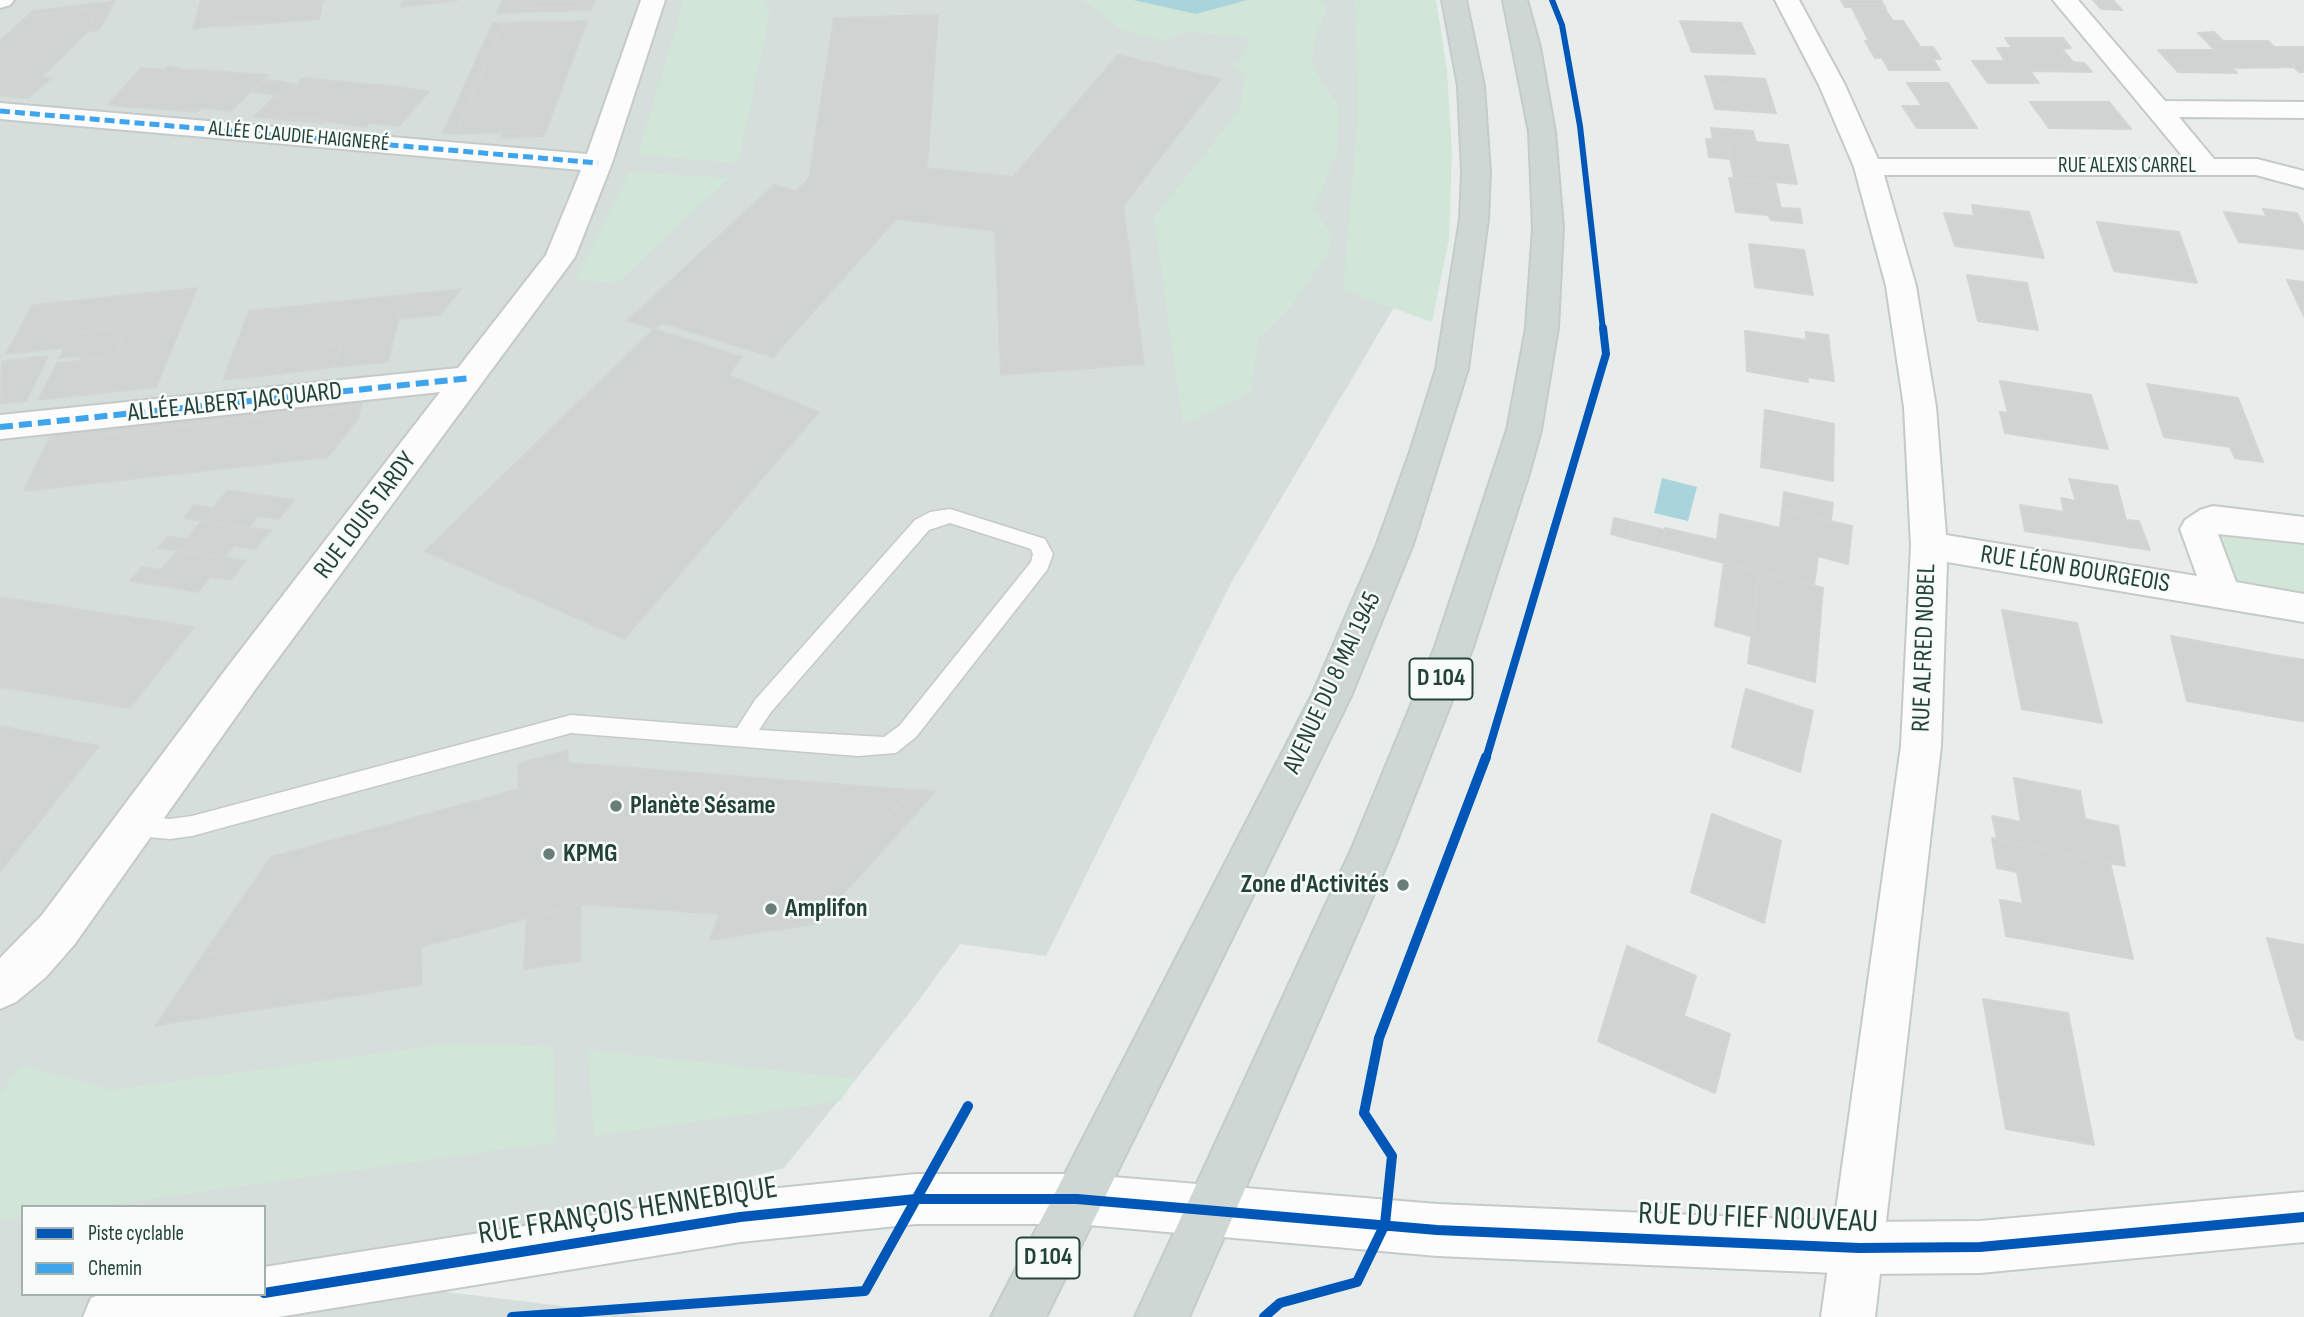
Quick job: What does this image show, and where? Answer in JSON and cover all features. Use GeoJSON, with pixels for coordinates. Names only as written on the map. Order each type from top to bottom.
{"type":"FeatureCollection","features":[{"type":"Feature","properties":{"kind":"main road","name":"AVENUE DU 8 MAI 1945"},"geometry":{"type":"LineString","coordinates":[[1018,1317],[1331,696],[1395,544],[1427,452],[1460,328],[1474,219],[1476,172],[1471,86],[1454,0]]}},
{"type":"Feature","properties":{"kind":"main road","name":"D 104"},"geometry":{"type":"LineString","coordinates":[[1162,1317],[1373,848],[1423,727],[1482,570],[1524,430],[1542,328],[1548,228],[1542,132],[1527,47],[1515,0]]}},
{"type":"Feature","properties":{"kind":"street","name":"RUE LOUIS TARDY"},"geometry":{"type":"LineString","coordinates":[[0,987],[30,962],[58,930],[137,826],[243,677],[560,257],[598,163],[653,0]]}},
{"type":"Feature","properties":{"kind":"street","name":"RUE ALFRED NOBEL"},"geometry":{"type":"LineString","coordinates":[[1787,0],[1832,85],[1868,167],[1901,286],[1920,407],[1929,546],[1921,746],[1891,967],[1859,1248],[1848,1317]]}},
{"type":"Feature","properties":{"kind":"street","name":"RUE ALEXIS CARREL"},"geometry":{"type":"LineString","coordinates":[[2065,0],[2206,167]]}},
{"type":"Feature","properties":{"kind":"street"},"geometry":{"type":"LineString","coordinates":[[2158,109],[2304,110]]}},
{"type":"Feature","properties":{"kind":"street","name":"ALLÉE CLAUDIE HAIGNERÉ"},"geometry":{"type":"LineString","coordinates":[[0,111],[598,163]]}},
{"type":"Feature","properties":{"kind":"street","name":"RUE ALEXIS CARREL"},"geometry":{"type":"LineString","coordinates":[[1868,167],[2206,167]]}},
{"type":"Feature","properties":{"kind":"street"},"geometry":{"type":"LineString","coordinates":[[2206,167],[2258,167],[2304,180]]}},
{"type":"Feature","properties":{"kind":"street","name":"ALLÉE ALBERT JACQUARD"},"geometry":{"type":"LineString","coordinates":[[0,427],[471,378]]}},
{"type":"Feature","properties":{"kind":"street","name":"RUE LÉON BOURGEOIS"},"geometry":{"type":"LineString","coordinates":[[2222,594],[2198,529],[2213,519],[2304,530]]}},
{"type":"Feature","properties":{"kind":"street","name":"RUE LÉON BOURGEOIS"},"geometry":{"type":"LineString","coordinates":[[1929,546],[2304,608]]}},
{"type":"Feature","properties":{"kind":"street","name":"RUE FRANÇOIS HENNEBIQUE"},"geometry":{"type":"LineString","coordinates":[[266,1293],[740,1217],[916,1199],[1077,1199],[1210,1208]]}},
{"type":"Feature","properties":{"kind":"street","name":"RUE DU FIEF NOUVEAU"},"geometry":{"type":"LineString","coordinates":[[1210,1208],[1437,1230],[1859,1248],[1980,1247],[2304,1217]]}},
{"type":"Feature","properties":{"kind":"street"},"geometry":{"type":"LineString","coordinates":[[110,1317],[241,1296]]}},
{"type":"Feature","properties":{"kind":"lane"},"geometry":{"type":"LineString","coordinates":[[137,826],[170,829],[192,826],[571,724],[858,747],[888,746],[908,731],[1040,565],[1043,554],[1038,544],[950,516],[937,517],[922,525],[763,706],[743,737]]}},
{"type":"Feature","properties":{"kind":"shaded area"},"geometry":{"type":"Polygon","coordinates":[[[0,0],[1415,0],[1399,299],[1230,585],[1046,956],[960,944],[911,1011],[784,1168],[347,1280],[653,1317],[0,1317],[0,0]]]}},
{"type":"Feature","properties":{"kind":"green space"},"geometry":{"type":"Polygon","coordinates":[[[684,0],[763,0],[770,13],[738,163],[638,155],[684,0]]]}},
{"type":"Feature","properties":{"kind":"green space"},"geometry":{"type":"Polygon","coordinates":[[[1083,0],[1322,0],[1327,8],[1316,35],[1312,65],[1339,107],[1337,152],[1314,209],[1333,237],[1326,256],[1291,306],[1258,339],[1251,392],[1183,425],[1154,218],[1241,108],[1245,75],[1233,64],[1240,61],[1251,38],[1185,31],[1164,41],[1122,30],[1083,0]]]}},
{"type":"Feature","properties":{"kind":"green space"},"geometry":{"type":"Polygon","coordinates":[[[1355,0],[1436,0],[1447,70],[1452,152],[1449,239],[1432,322],[1343,290],[1358,113],[1355,0]]]}},
{"type":"Feature","properties":{"kind":"green space"},"geometry":{"type":"Polygon","coordinates":[[[629,172],[729,178],[617,283],[576,279],[629,172]]]}},
{"type":"Feature","properties":{"kind":"green space"},"geometry":{"type":"Polygon","coordinates":[[[2213,519],[2304,530],[2304,608],[2222,594],[2213,519]]]}},
{"type":"Feature","properties":{"kind":"green space"},"geometry":{"type":"Polygon","coordinates":[[[455,1043],[553,1047],[556,1142],[107,1205],[21,1205],[21,1217],[0,1220],[0,1096],[21,1065],[111,1090],[455,1043]]]}},
{"type":"Feature","properties":{"kind":"green space"},"geometry":{"type":"Polygon","coordinates":[[[588,1050],[856,1079],[840,1101],[594,1136],[588,1050]]]}},
{"type":"Feature","properties":{"kind":"water"},"geometry":{"type":"Polygon","coordinates":[[[1133,0],[1247,0],[1196,14],[1133,0]]]}},
{"type":"Feature","properties":{"kind":"water"},"geometry":{"type":"Polygon","coordinates":[[[1662,478],[1697,487],[1688,521],[1654,513],[1662,478]]]}},
{"type":"Feature","properties":{"kind":"building"},"geometry":{"type":"Polygon","coordinates":[[[201,0],[326,0],[323,1],[319,19],[271,23],[272,19],[193,29],[201,0]]]}},
{"type":"Feature","properties":{"kind":"building"},"geometry":{"type":"Polygon","coordinates":[[[458,0],[401,7],[402,2],[458,0]]]}},
{"type":"Feature","properties":{"kind":"building"},"geometry":{"type":"Polygon","coordinates":[[[503,0],[514,0],[510,9],[593,6],[591,10],[497,13],[503,0]]]}},
{"type":"Feature","properties":{"kind":"building"},"geometry":{"type":"Polygon","coordinates":[[[514,0],[595,0],[593,6],[510,9],[514,0]]]}},
{"type":"Feature","properties":{"kind":"building"},"geometry":{"type":"Polygon","coordinates":[[[1841,0],[1881,0],[1883,4],[1843,4],[1841,0]]]}},
{"type":"Feature","properties":{"kind":"building"},"geometry":{"type":"Polygon","coordinates":[[[2093,0],[2113,0],[2122,10],[2101,9],[2093,0]]]}},
{"type":"Feature","properties":{"kind":"building"},"geometry":{"type":"Polygon","coordinates":[[[115,1],[99,30],[87,32],[96,8],[27,16],[33,11],[115,1]]]}},
{"type":"Feature","properties":{"kind":"building"},"geometry":{"type":"Polygon","coordinates":[[[1843,4],[1883,4],[1886,8],[1845,7],[1843,4]]]}},
{"type":"Feature","properties":{"kind":"building"},"geometry":{"type":"Polygon","coordinates":[[[96,8],[87,32],[42,77],[52,78],[28,98],[0,96],[0,41],[27,16],[96,8]]]}},
{"type":"Feature","properties":{"kind":"building"},"geometry":{"type":"Polygon","coordinates":[[[1852,8],[1884,8],[1893,21],[1903,21],[1928,59],[1933,59],[1940,70],[1889,70],[1882,58],[1875,58],[1852,8]]]}},
{"type":"Feature","properties":{"kind":"building"},"geometry":{"type":"Polygon","coordinates":[[[938,15],[927,168],[1013,177],[1118,55],[1221,79],[1123,206],[1144,364],[1001,375],[995,231],[896,219],[773,357],[663,323],[654,329],[627,321],[774,185],[797,191],[809,178],[834,18],[938,15]]]}},
{"type":"Feature","properties":{"kind":"building"},"geometry":{"type":"Polygon","coordinates":[[[272,19],[271,23],[227,26],[227,25],[272,19]]]}},
{"type":"Feature","properties":{"kind":"building"},"geometry":{"type":"Polygon","coordinates":[[[587,21],[546,131],[455,134],[504,23],[587,21]]]}},
{"type":"Feature","properties":{"kind":"building"},"geometry":{"type":"Polygon","coordinates":[[[1680,21],[1741,23],[1755,54],[1692,52],[1680,21]]]}},
{"type":"Feature","properties":{"kind":"building"},"geometry":{"type":"Polygon","coordinates":[[[493,23],[504,23],[455,134],[443,133],[493,23]]]}},
{"type":"Feature","properties":{"kind":"building"},"geometry":{"type":"Polygon","coordinates":[[[2214,32],[2223,41],[2206,41],[2198,33],[2214,32]]]}},
{"type":"Feature","properties":{"kind":"building"},"geometry":{"type":"Polygon","coordinates":[[[2005,38],[2063,38],[2071,48],[2062,49],[2073,62],[2084,63],[2092,72],[2030,71],[2039,83],[1988,83],[1972,61],[2005,61],[1997,48],[2012,48],[2005,38]]]}},
{"type":"Feature","properties":{"kind":"building"},"geometry":{"type":"Polygon","coordinates":[[[2206,41],[2268,41],[2295,67],[2232,68],[2206,41]]]}},
{"type":"Feature","properties":{"kind":"building"},"geometry":{"type":"Polygon","coordinates":[[[1920,47],[1933,47],[1941,59],[1928,59],[1920,47]]]}},
{"type":"Feature","properties":{"kind":"building"},"geometry":{"type":"Polygon","coordinates":[[[2274,47],[2304,47],[2304,72],[2299,72],[2274,47]]]}},
{"type":"Feature","properties":{"kind":"building"},"geometry":{"type":"Polygon","coordinates":[[[2158,50],[2215,50],[2237,73],[2178,72],[2158,50]]]}},
{"type":"Feature","properties":{"kind":"building"},"geometry":{"type":"Polygon","coordinates":[[[169,66],[268,75],[231,111],[201,108],[197,112],[108,105],[141,68],[164,70],[169,66]]]}},
{"type":"Feature","properties":{"kind":"building"},"geometry":{"type":"Polygon","coordinates":[[[1705,76],[1734,77],[1737,87],[1708,85],[1705,76]]]}},
{"type":"Feature","properties":{"kind":"building"},"geometry":{"type":"Polygon","coordinates":[[[1734,77],[1765,79],[1776,113],[1715,109],[1708,85],[1737,87],[1734,77]]]}},
{"type":"Feature","properties":{"kind":"building"},"geometry":{"type":"Polygon","coordinates":[[[303,78],[429,91],[399,126],[369,123],[366,127],[290,117],[286,120],[254,117],[275,96],[285,97],[303,78]]]}},
{"type":"Feature","properties":{"kind":"building"},"geometry":{"type":"Polygon","coordinates":[[[263,80],[296,85],[285,97],[252,91],[263,80]]]}},
{"type":"Feature","properties":{"kind":"building"},"geometry":{"type":"Polygon","coordinates":[[[1907,83],[1948,83],[1977,128],[1917,128],[1902,106],[1922,106],[1907,83]]]}},
{"type":"Feature","properties":{"kind":"building"},"geometry":{"type":"Polygon","coordinates":[[[2030,102],[2109,102],[2131,129],[2049,128],[2030,102]]]}},
{"type":"Feature","properties":{"kind":"building"},"geometry":{"type":"Polygon","coordinates":[[[290,117],[326,120],[323,123],[286,120],[290,117]]]}},
{"type":"Feature","properties":{"kind":"building"},"geometry":{"type":"Polygon","coordinates":[[[1711,128],[1753,131],[1756,142],[1788,145],[1797,184],[1734,178],[1727,140],[1713,139],[1711,128]]]}},
{"type":"Feature","properties":{"kind":"building"},"geometry":{"type":"Polygon","coordinates":[[[546,131],[544,136],[501,138],[503,132],[546,131]]]}},
{"type":"Feature","properties":{"kind":"building"},"geometry":{"type":"Polygon","coordinates":[[[1706,139],[1727,140],[1730,159],[1709,157],[1706,139]]]}},
{"type":"Feature","properties":{"kind":"building"},"geometry":{"type":"Polygon","coordinates":[[[1729,178],[1775,182],[1781,208],[1800,209],[1802,223],[1771,220],[1768,215],[1736,212],[1729,178]]]}},
{"type":"Feature","properties":{"kind":"building"},"geometry":{"type":"Polygon","coordinates":[[[1972,205],[2029,212],[2044,258],[1955,246],[1944,213],[1974,216],[1972,205]]]}},
{"type":"Feature","properties":{"kind":"building"},"geometry":{"type":"Polygon","coordinates":[[[2263,209],[2297,213],[2304,226],[2304,249],[2239,242],[2224,212],[2267,217],[2263,209]]]}},
{"type":"Feature","properties":{"kind":"building"},"geometry":{"type":"Polygon","coordinates":[[[2097,222],[2179,232],[2197,283],[2114,271],[2097,222]]]}},
{"type":"Feature","properties":{"kind":"building"},"geometry":{"type":"Polygon","coordinates":[[[1749,244],[1804,250],[1813,295],[1755,287],[1749,244]]]}},
{"type":"Feature","properties":{"kind":"building"},"geometry":{"type":"Polygon","coordinates":[[[1967,275],[2027,283],[2038,330],[1978,321],[1967,275]]]}},
{"type":"Feature","properties":{"kind":"building"},"geometry":{"type":"Polygon","coordinates":[[[2287,280],[2304,282],[2304,316],[2287,280]]]}},
{"type":"Feature","properties":{"kind":"building"},"geometry":{"type":"Polygon","coordinates":[[[197,288],[156,387],[38,400],[57,363],[114,357],[128,327],[72,333],[64,348],[6,354],[32,305],[197,288]]]}},
{"type":"Feature","properties":{"kind":"building"},"geometry":{"type":"Polygon","coordinates":[[[461,289],[440,315],[418,317],[420,312],[400,313],[388,362],[334,367],[342,344],[287,350],[279,374],[223,380],[249,311],[461,289]]]}},
{"type":"Feature","properties":{"kind":"building"},"geometry":{"type":"Polygon","coordinates":[[[420,312],[418,317],[399,319],[400,313],[420,312]]]}},
{"type":"Feature","properties":{"kind":"building"},"geometry":{"type":"Polygon","coordinates":[[[128,327],[114,357],[79,361],[82,356],[59,358],[72,333],[128,327]]]}},
{"type":"Feature","properties":{"kind":"building"},"geometry":{"type":"Polygon","coordinates":[[[654,329],[742,357],[728,375],[819,412],[624,639],[425,551],[654,329]]]}},
{"type":"Feature","properties":{"kind":"building"},"geometry":{"type":"Polygon","coordinates":[[[1745,331],[1806,340],[1806,332],[1828,335],[1834,381],[1807,377],[1808,382],[1747,371],[1745,331]]]}},
{"type":"Feature","properties":{"kind":"building"},"geometry":{"type":"Polygon","coordinates":[[[342,344],[334,367],[279,374],[287,350],[342,344]]]}},
{"type":"Feature","properties":{"kind":"building"},"geometry":{"type":"Polygon","coordinates":[[[48,356],[26,401],[0,404],[2,361],[48,356]]]}},
{"type":"Feature","properties":{"kind":"building"},"geometry":{"type":"Polygon","coordinates":[[[2000,381],[2091,395],[2108,449],[2005,433],[2000,412],[2008,413],[2000,381]]]}},
{"type":"Feature","properties":{"kind":"building"},"geometry":{"type":"Polygon","coordinates":[[[2147,384],[2238,398],[2263,462],[2235,458],[2230,447],[2164,437],[2147,384]]]}},
{"type":"Feature","properties":{"kind":"building"},"geometry":{"type":"Polygon","coordinates":[[[364,399],[361,406],[48,440],[51,433],[364,399]]]}},
{"type":"Feature","properties":{"kind":"building"},"geometry":{"type":"Polygon","coordinates":[[[361,406],[358,419],[328,457],[24,491],[48,440],[361,406]]]}},
{"type":"Feature","properties":{"kind":"building"},"geometry":{"type":"Polygon","coordinates":[[[1765,410],[1834,424],[1833,481],[1761,467],[1765,410]]]}},
{"type":"Feature","properties":{"kind":"building"},"geometry":{"type":"Polygon","coordinates":[[[2069,479],[2117,486],[2126,520],[2139,521],[2150,550],[2025,531],[2020,505],[2064,512],[2061,498],[2076,501],[2069,479]]]}},
{"type":"Feature","properties":{"kind":"building"},"geometry":{"type":"Polygon","coordinates":[[[228,490],[294,500],[279,519],[257,516],[249,528],[184,518],[194,505],[213,508],[228,490]]]}},
{"type":"Feature","properties":{"kind":"building"},"geometry":{"type":"Polygon","coordinates":[[[1784,492],[1833,503],[1831,521],[1782,510],[1784,492]]]}},
{"type":"Feature","properties":{"kind":"building"},"geometry":{"type":"Polygon","coordinates":[[[1782,510],[1852,526],[1848,564],[1818,556],[1814,586],[1662,547],[1665,528],[1717,540],[1720,514],[1780,528],[1782,510]]]}},
{"type":"Feature","properties":{"kind":"building"},"geometry":{"type":"Polygon","coordinates":[[[1614,518],[1631,522],[1629,539],[1611,534],[1614,518]]]}},
{"type":"Feature","properties":{"kind":"building"},"geometry":{"type":"Polygon","coordinates":[[[202,521],[271,530],[255,549],[234,546],[224,558],[158,548],[168,536],[187,539],[202,521]]]}},
{"type":"Feature","properties":{"kind":"building"},"geometry":{"type":"Polygon","coordinates":[[[1631,522],[1665,530],[1662,547],[1629,539],[1631,522]]]}},
{"type":"Feature","properties":{"kind":"building"},"geometry":{"type":"Polygon","coordinates":[[[177,551],[246,561],[231,580],[210,577],[198,592],[130,581],[142,567],[161,570],[177,551]]]}},
{"type":"Feature","properties":{"kind":"building"},"geometry":{"type":"Polygon","coordinates":[[[1724,563],[1759,572],[1751,636],[1715,626],[1724,563]]]}},
{"type":"Feature","properties":{"kind":"building"},"geometry":{"type":"Polygon","coordinates":[[[1759,572],[1823,588],[1815,682],[1748,663],[1759,572]]]}},
{"type":"Feature","properties":{"kind":"building"},"geometry":{"type":"Polygon","coordinates":[[[0,597],[194,627],[130,708],[0,687],[0,597]]]}},
{"type":"Feature","properties":{"kind":"building"},"geometry":{"type":"Polygon","coordinates":[[[2002,610],[2077,623],[2102,723],[2022,709],[2002,610]]]}},
{"type":"Feature","properties":{"kind":"building"},"geometry":{"type":"Polygon","coordinates":[[[2171,636],[2273,655],[2295,720],[2187,701],[2171,636]]]}},
{"type":"Feature","properties":{"kind":"building"},"geometry":{"type":"Polygon","coordinates":[[[2273,655],[2304,660],[2304,721],[2295,720],[2273,655]]]}},
{"type":"Feature","properties":{"kind":"building"},"geometry":{"type":"Polygon","coordinates":[[[1746,689],[1813,711],[1800,772],[1732,747],[1746,689]]]}},
{"type":"Feature","properties":{"kind":"building"},"geometry":{"type":"Polygon","coordinates":[[[0,726],[99,746],[0,872],[0,726]]]}},
{"type":"Feature","properties":{"kind":"building"},"geometry":{"type":"Polygon","coordinates":[[[567,750],[569,763],[912,790],[841,869],[867,868],[816,924],[710,940],[719,914],[581,904],[421,947],[422,985],[181,1021],[227,958],[205,952],[271,857],[519,789],[518,764],[567,750]]]}},
{"type":"Feature","properties":{"kind":"building"},"geometry":{"type":"Polygon","coordinates":[[[2014,778],[2080,791],[2085,819],[2118,826],[2125,866],[1997,839],[1992,816],[2021,822],[2014,778]]]}},
{"type":"Feature","properties":{"kind":"building"},"geometry":{"type":"Polygon","coordinates":[[[912,790],[936,791],[867,868],[841,869],[912,790]]]}},
{"type":"Feature","properties":{"kind":"building"},"geometry":{"type":"Polygon","coordinates":[[[1712,814],[1781,841],[1764,923],[1691,892],[1712,814]]]}},
{"type":"Feature","properties":{"kind":"building"},"geometry":{"type":"Polygon","coordinates":[[[1992,838],[2110,863],[2133,959],[2006,936],[2000,900],[2023,904],[2017,872],[1997,868],[1992,838]]]}},
{"type":"Feature","properties":{"kind":"building"},"geometry":{"type":"Polygon","coordinates":[[[581,904],[580,961],[524,969],[527,918],[581,904]]]}},
{"type":"Feature","properties":{"kind":"building"},"geometry":{"type":"Polygon","coordinates":[[[2267,938],[2304,945],[2304,1040],[2296,1038],[2267,938]]]}},
{"type":"Feature","properties":{"kind":"building"},"geometry":{"type":"Polygon","coordinates":[[[1627,946],[1696,976],[1684,1016],[1730,1034],[1715,1093],[1598,1041],[1627,946]]]}},
{"type":"Feature","properties":{"kind":"building"},"geometry":{"type":"Polygon","coordinates":[[[205,952],[227,958],[181,1021],[155,1026],[205,952]]]}},
{"type":"Feature","properties":{"kind":"building"},"geometry":{"type":"Polygon","coordinates":[[[1983,999],[2068,1013],[2094,1145],[2006,1129],[1983,999]]]}},
{"type":"Feature","properties":{"kind":"marked path"},"geometry":{"type":"LineString","coordinates":[[0,111],[598,163]]}},
{"type":"Feature","properties":{"kind":"marked path"},"geometry":{"type":"LineString","coordinates":[[0,427],[471,378]]}},
{"type":"Feature","properties":{"kind":"cycle path"},"geometry":{"type":"LineString","coordinates":[[1264,1317],[1280,1303],[1357,1282],[1385,1224],[1392,1156],[1364,1113],[1379,1038],[1497,730],[1606,354],[1580,126],[1562,25],[1552,0]]}},
{"type":"Feature","properties":{"kind":"cycle path"},"geometry":{"type":"LineString","coordinates":[[512,1317],[865,1291],[968,1106]]}},
{"type":"Feature","properties":{"kind":"cycle path"},"geometry":{"type":"LineString","coordinates":[[266,1293],[740,1217],[916,1199],[1077,1199],[1437,1230],[1859,1248],[1980,1247],[2304,1217]]}},
{"type":"Feature","properties":{"kind":"place","name":"Planète Sésame"},"geometry":{"type":"Point","coordinates":[616,806]}},
{"type":"Feature","properties":{"kind":"place","name":"KPMG"},"geometry":{"type":"Point","coordinates":[549,854]}},
{"type":"Feature","properties":{"kind":"place","name":"Zone d'Activités"},"geometry":{"type":"Point","coordinates":[1403,885]}},
{"type":"Feature","properties":{"kind":"place","name":"Amplifon"},"geometry":{"type":"Point","coordinates":[771,909]}}]}
